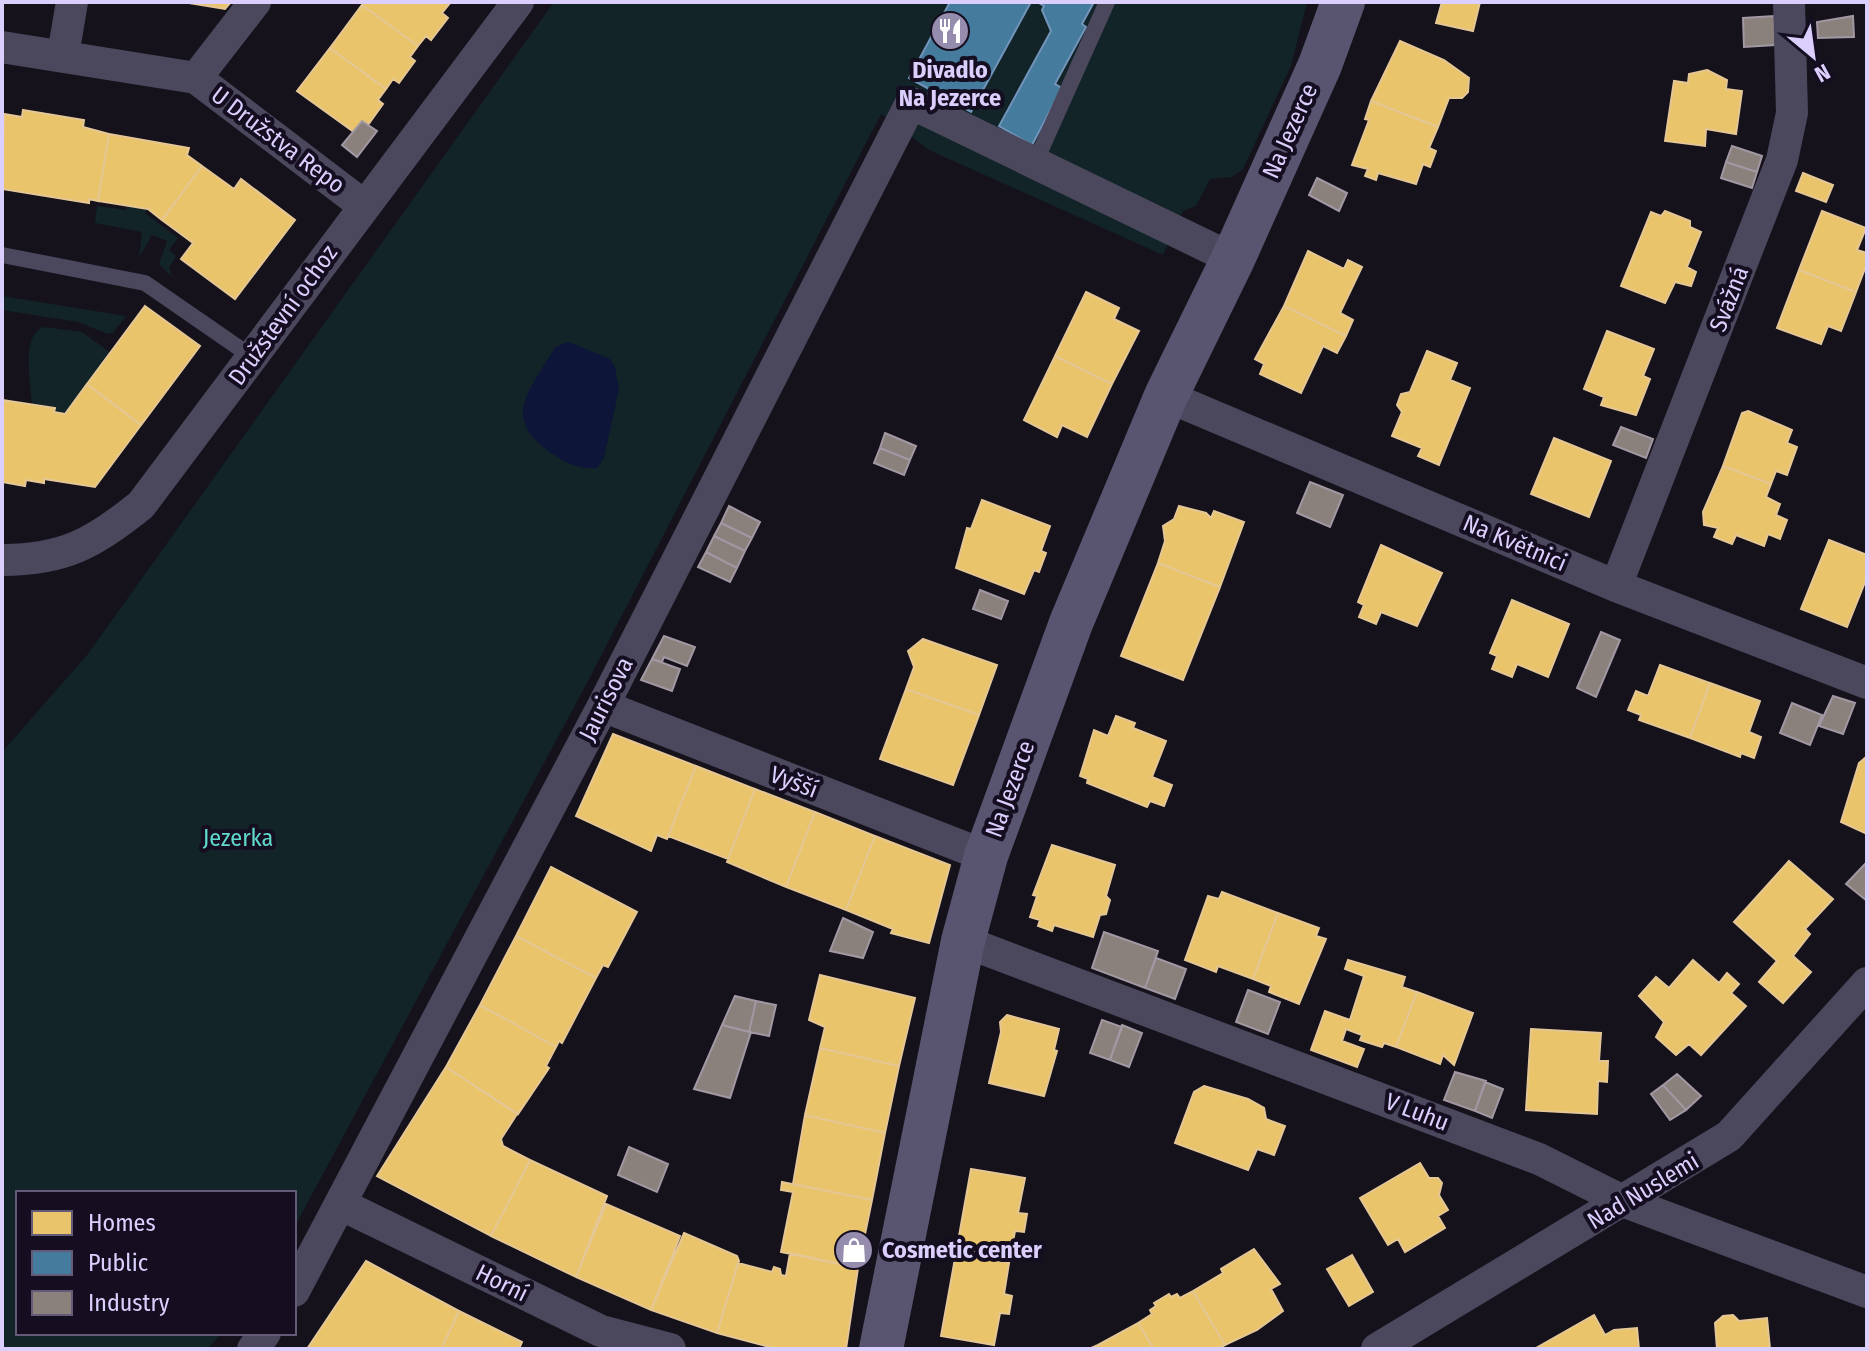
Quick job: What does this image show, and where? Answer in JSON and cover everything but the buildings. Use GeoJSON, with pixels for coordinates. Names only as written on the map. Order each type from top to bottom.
{"type":"FeatureCollection","features":[{"type":"Feature","properties":{"kind":"street"},"geometry":{"type":"LineString","coordinates":[[63,55],[72,2]]}},
{"type":"Feature","properties":{"kind":"street"},"geometry":{"type":"LineString","coordinates":[[196,78],[255,2]]}},
{"type":"Feature","properties":{"kind":"street","name":"Družstevní ochoz"},"geometry":{"type":"LineString","coordinates":[[2,560],[45,558],[76,549],[109,531],[141,505],[518,2]]}},
{"type":"Feature","properties":{"kind":"street","name":"Na Jezerce"},"geometry":{"type":"LineString","coordinates":[[881,1349],[963,941],[986,856],[1071,623],[1166,396],[1233,259],[1320,65],[1343,2]]}},
{"type":"Feature","properties":{"kind":"street","name":"Svážná"},"geometry":{"type":"LineString","coordinates":[[1616,586],[1782,160],[1792,113],[1789,2]]}},
{"type":"Feature","properties":{"kind":"street","name":"U Družstva Repo"},"geometry":{"type":"LineString","coordinates":[[2,47],[196,78],[363,205]]}},
{"type":"Feature","properties":{"kind":"street","name":"Jaurisova"},"geometry":{"type":"LineString","coordinates":[[296,1287],[603,706],[911,103],[1035,163]]}},
{"type":"Feature","properties":{"kind":"street"},"geometry":{"type":"LineString","coordinates":[[1035,163],[1233,259]]}},
{"type":"Feature","properties":{"kind":"street","name":"Na Květnici"},"geometry":{"type":"LineString","coordinates":[[1166,396],[1616,586],[1867,683]]}},
{"type":"Feature","properties":{"kind":"street","name":"Vyšší"},"geometry":{"type":"LineString","coordinates":[[603,706],[986,856]]}},
{"type":"Feature","properties":{"kind":"street","name":"V Luhu"},"geometry":{"type":"LineString","coordinates":[[963,941],[1539,1159],[1625,1202],[1867,1292]]}},
{"type":"Feature","properties":{"kind":"street","name":"Nad Nuslemi"},"geometry":{"type":"LineString","coordinates":[[1377,1349],[1625,1202],[1729,1136],[1867,983]]}},
{"type":"Feature","properties":{"kind":"street","name":"Horní"},"geometry":{"type":"LineString","coordinates":[[340,1204],[601,1331],[670,1349]]}},
{"type":"Feature","properties":{"kind":"lane"},"geometry":{"type":"LineString","coordinates":[[1035,163],[1107,2]]}},
{"type":"Feature","properties":{"kind":"lane"},"geometry":{"type":"LineString","coordinates":[[2,255],[145,283],[252,357]]}},
{"type":"Feature","properties":{"kind":"green space","name":"Jezerka"},"geometry":{"type":"Polygon","coordinates":[[[554,2],[950,2],[909,78],[971,111],[1031,2],[1044,6],[1042,10],[1051,31],[999,126],[1032,145],[1055,84],[1086,27],[1082,24],[1094,2],[1307,2],[1291,66],[1243,169],[1232,177],[1210,179],[1196,206],[1183,211],[1163,255],[929,150],[881,114],[587,683],[296,1224],[296,1191],[16,1191],[16,1335],[220,1335],[207,1349],[2,1349],[2,752],[87,655],[554,2]]]}},
{"type":"Feature","properties":{"kind":"green space"},"geometry":{"type":"Polygon","coordinates":[[[127,205],[148,209],[145,213],[178,238],[169,250],[176,256],[169,268],[172,277],[159,264],[167,241],[152,235],[139,258],[142,232],[95,223],[97,206],[126,210],[127,205]]]}},
{"type":"Feature","properties":{"kind":"green space"},"geometry":{"type":"Polygon","coordinates":[[[2,296],[126,316],[113,333],[108,334],[78,322],[2,310],[2,296]]]}},
{"type":"Feature","properties":{"kind":"green space"},"geometry":{"type":"Polygon","coordinates":[[[44,327],[82,332],[111,353],[65,414],[32,405],[29,350],[37,332],[44,327]]]}},
{"type":"Feature","properties":{"kind":"water"},"geometry":{"type":"Polygon","coordinates":[[[569,342],[610,359],[615,367],[619,389],[604,458],[597,468],[573,465],[551,453],[535,440],[526,427],[523,415],[529,390],[555,347],[569,342]]]}},
{"type":"Feature","properties":{"kind":"place","name":"Divadlo Na Jezerce"},"geometry":{"type":"Point","coordinates":[950,31]}},
{"type":"Feature","properties":{"kind":"place","name":"Cosmetic center"},"geometry":{"type":"Point","coordinates":[854,1250]}}]}
